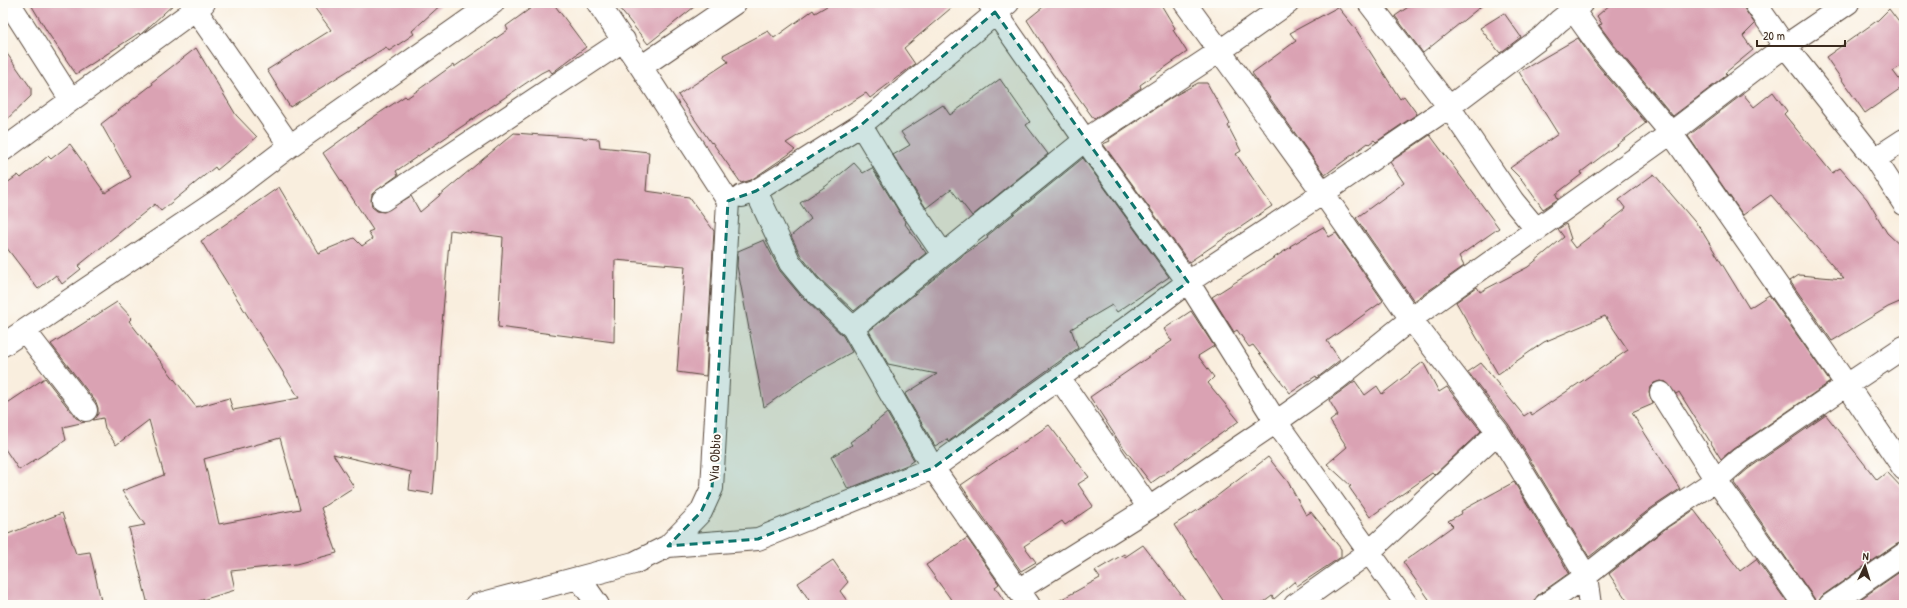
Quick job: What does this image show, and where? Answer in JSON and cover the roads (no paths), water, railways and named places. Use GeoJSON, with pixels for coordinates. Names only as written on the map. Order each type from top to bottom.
{"type":"FeatureCollection","features":[{"type":"Feature","properties":{"kind":"street"},"geometry":{"type":"LineString","coordinates":[[9,3],[71,100]]}},
{"type":"Feature","properties":{"kind":"street"},"geometry":{"type":"LineString","coordinates":[[3,345],[223,197],[290,146],[493,3]]}},
{"type":"Feature","properties":{"kind":"street"},"geometry":{"type":"LineString","coordinates":[[598,3],[624,40],[728,201],[756,191],[860,126],[997,6],[1085,140],[1188,282],[1276,422],[1368,553],[1407,605]]}},
{"type":"Feature","properties":{"kind":"street"},"geometry":{"type":"LineString","coordinates":[[641,67],[735,3]]}},
{"type":"Feature","properties":{"kind":"street"},"geometry":{"type":"LineString","coordinates":[[1185,3],[1411,319],[1498,432],[1586,576],[1590,605]]}},
{"type":"Feature","properties":{"kind":"street"},"geometry":{"type":"LineString","coordinates":[[853,328],[1085,140],[1220,51],[1288,3]]}},
{"type":"Feature","properties":{"kind":"street"},"geometry":{"type":"LineString","coordinates":[[1369,3],[1449,107],[1513,201],[1537,230]]}},
{"type":"Feature","properties":{"kind":"street"},"geometry":{"type":"LineString","coordinates":[[1755,3],[1785,46],[1876,159],[1904,204]]}},
{"type":"Feature","properties":{"kind":"street"},"geometry":{"type":"LineString","coordinates":[[756,191],[790,263],[808,286],[853,328],[933,468],[1024,598],[1149,508],[1338,378],[1411,319],[1671,133],[1785,46],[1848,3]]}},
{"type":"Feature","properties":{"kind":"street"},"geometry":{"type":"LineString","coordinates":[[3,150],[197,5],[290,146]]}},
{"type":"Feature","properties":{"kind":"street"},"geometry":{"type":"LineString","coordinates":[[668,546],[758,539],[933,468],[1059,378],[1188,282],[1323,194],[1449,107],[1537,41],[1575,5],[1604,53],[1671,133],[1904,469]]}},
{"type":"Feature","properties":{"kind":"street"},"geometry":{"type":"LineString","coordinates":[[383,200],[624,40]]}},
{"type":"Feature","properties":{"kind":"street"},"geometry":{"type":"LineString","coordinates":[[860,126],[908,203],[943,254]]}},
{"type":"Feature","properties":{"kind":"street"},"geometry":{"type":"LineString","coordinates":[[1876,159],[1904,140]]}},
{"type":"Feature","properties":{"kind":"street","name":"Via Obbio"},"geometry":{"type":"LineString","coordinates":[[476,605],[634,563],[668,546],[701,512],[712,488],[728,201]]}},
{"type":"Feature","properties":{"kind":"street"},"geometry":{"type":"LineString","coordinates":[[25,331],[86,410]]}},
{"type":"Feature","properties":{"kind":"street"},"geometry":{"type":"LineString","coordinates":[[1545,605],[1586,576],[1658,519],[1716,480],[1740,459],[1904,347]]}},
{"type":"Feature","properties":{"kind":"street"},"geometry":{"type":"LineString","coordinates":[[1059,378],[1149,508]]}},
{"type":"Feature","properties":{"kind":"street"},"geometry":{"type":"LineString","coordinates":[[1661,393],[1716,480],[1804,605]]}},
{"type":"Feature","properties":{"kind":"street"},"geometry":{"type":"LineString","coordinates":[[1295,605],[1368,553],[1498,432]]}},
{"type":"Feature","properties":{"kind":"street"},"geometry":{"type":"LineString","coordinates":[[1830,605],[1904,554]]}},
{"type":"Feature","properties":{"kind":"street"},"geometry":{"type":"LineString","coordinates":[[579,578],[598,605]]}}]}
